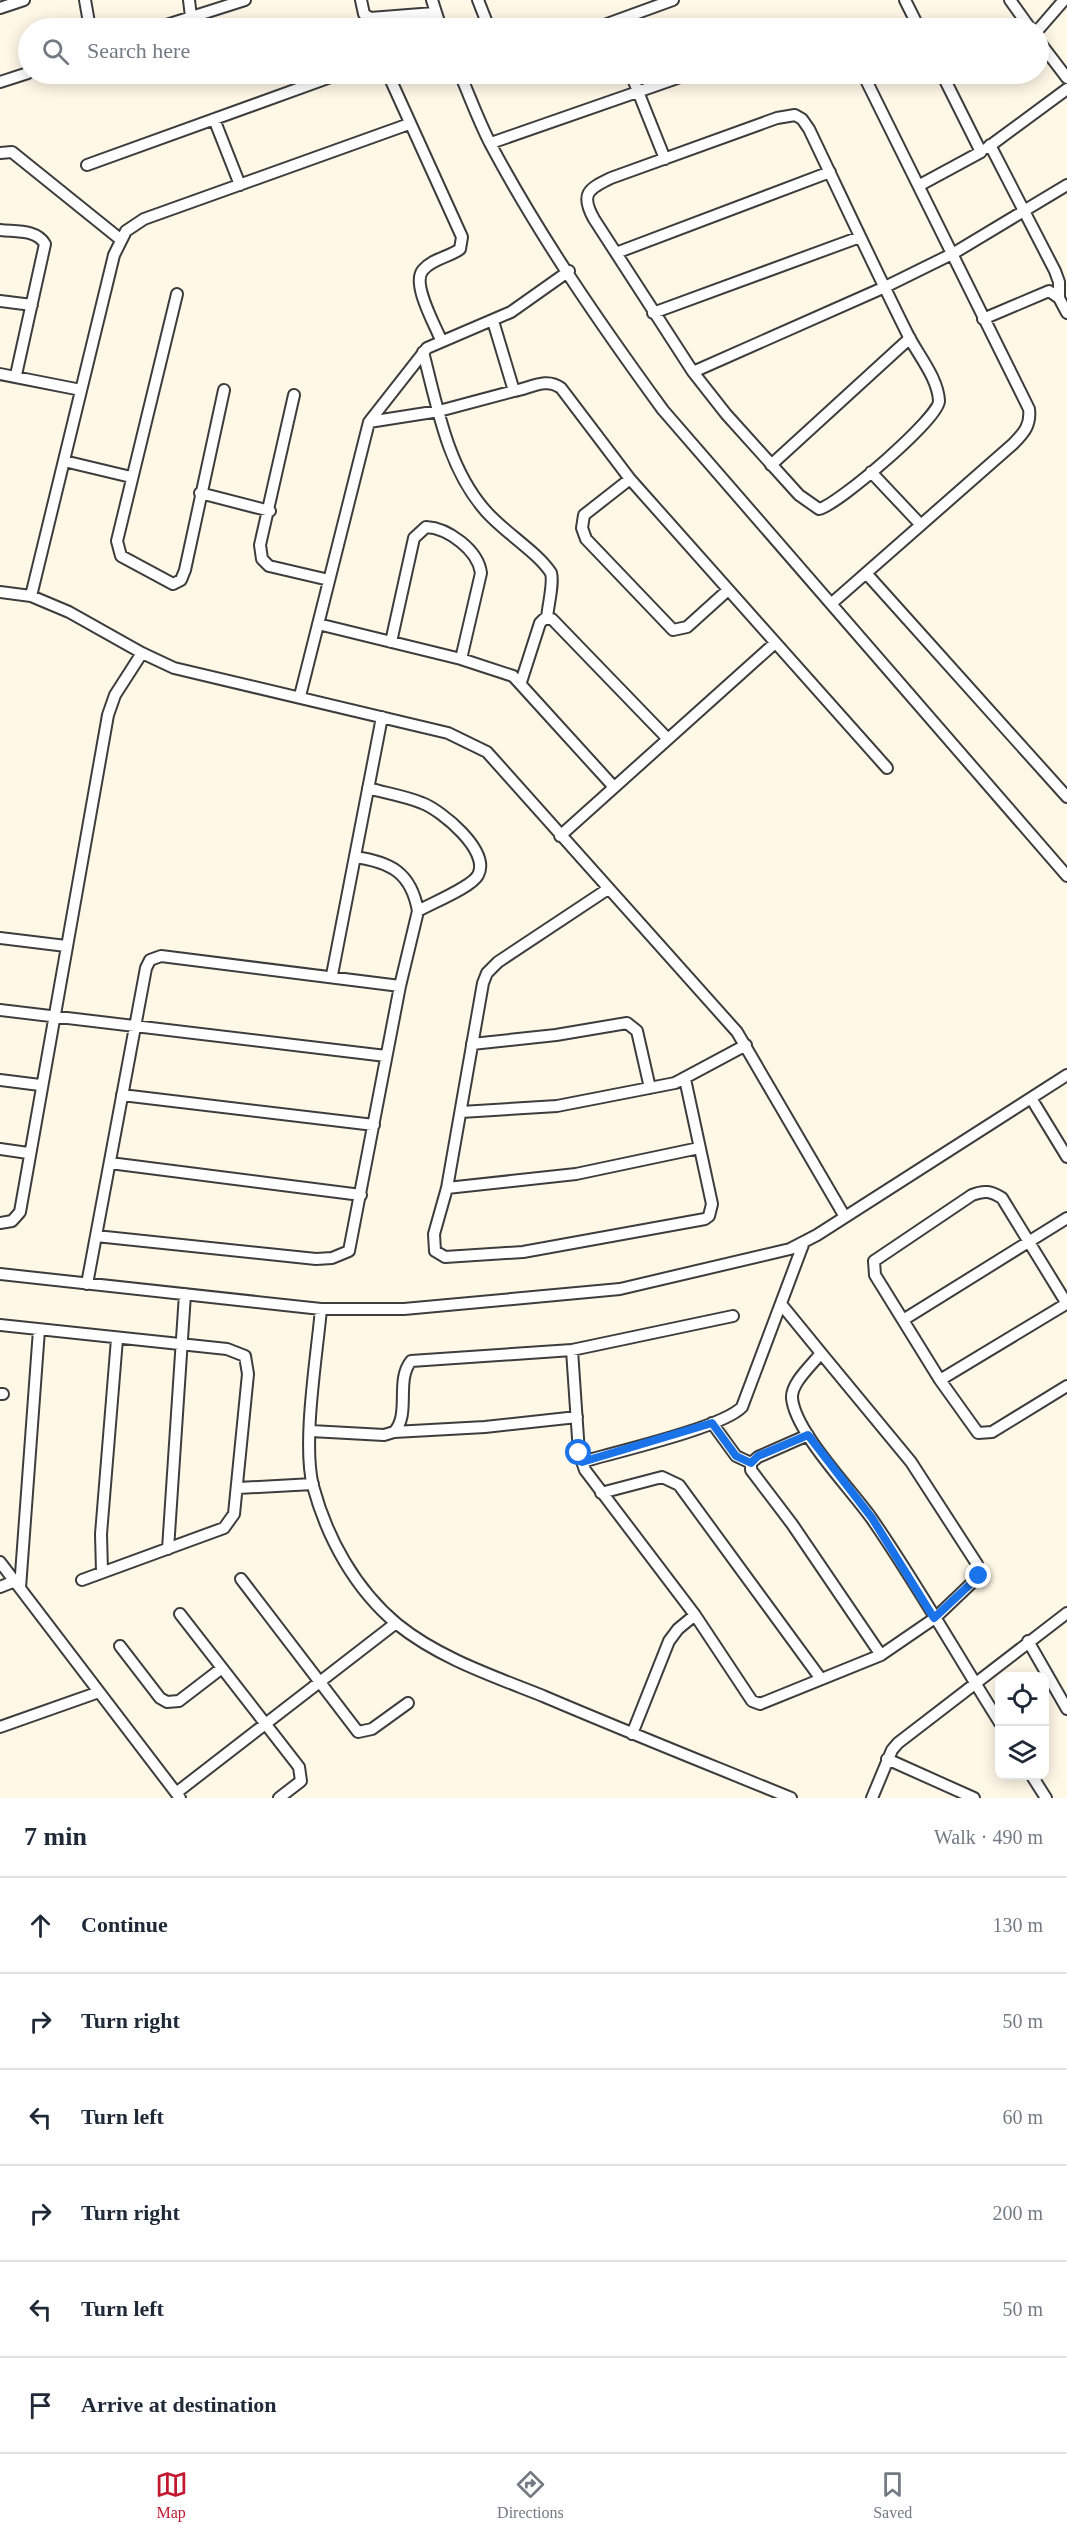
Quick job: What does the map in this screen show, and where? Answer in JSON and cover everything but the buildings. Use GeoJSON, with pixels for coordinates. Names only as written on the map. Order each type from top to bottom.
{"type":"FeatureCollection","features":[{"type":"Feature","properties":{"kind":"street"},"geometry":{"type":"LineString","coordinates":[[0,8],[24,0]]}},
{"type":"Feature","properties":{"kind":"street"},"geometry":{"type":"LineString","coordinates":[[85,0],[88,18]]}},
{"type":"Feature","properties":{"kind":"street"},"geometry":{"type":"LineString","coordinates":[[189,0],[191,17]]}},
{"type":"Feature","properties":{"kind":"street"},"geometry":{"type":"LineString","coordinates":[[188,18],[244,0]]}},
{"type":"Feature","properties":{"kind":"street"},"geometry":{"type":"LineString","coordinates":[[361,0],[364,14],[370,18],[434,13]]}},
{"type":"Feature","properties":{"kind":"street"},"geometry":{"type":"LineString","coordinates":[[432,0],[436,18]]}},
{"type":"Feature","properties":{"kind":"street"},"geometry":{"type":"LineString","coordinates":[[478,0],[485,18]]}},
{"type":"Feature","properties":{"kind":"street"},"geometry":{"type":"LineString","coordinates":[[632,18],[673,0]]}},
{"type":"Feature","properties":{"kind":"street"},"geometry":{"type":"LineString","coordinates":[[905,0],[914,18]]}},
{"type":"Feature","properties":{"kind":"street"},"geometry":{"type":"LineString","coordinates":[[1010,0],[1023,18]]}},
{"type":"Feature","properties":{"kind":"street"},"geometry":{"type":"LineString","coordinates":[[1048,18],[1064,0]]}},
{"type":"Feature","properties":{"kind":"street"},"geometry":{"type":"LineString","coordinates":[[1049,54],[1067,78]]}},
{"type":"Feature","properties":{"kind":"street"},"geometry":{"type":"LineString","coordinates":[[0,82],[18,76]]}},
{"type":"Feature","properties":{"kind":"street"},"geometry":{"type":"LineString","coordinates":[[87,165],[311,84]]}},
{"type":"Feature","properties":{"kind":"street"},"geometry":{"type":"LineString","coordinates":[[392,84],[463,242],[454,253],[424,268],[419,277],[420,290],[441,340]]}},
{"type":"Feature","properties":{"kind":"street"},"geometry":{"type":"LineString","coordinates":[[464,84],[491,143],[568,271],[628,363],[669,417],[1067,876]]}},
{"type":"Feature","properties":{"kind":"street"},"geometry":{"type":"LineString","coordinates":[[635,84],[665,159]]}},
{"type":"Feature","properties":{"kind":"street"},"geometry":{"type":"LineString","coordinates":[[491,143],[661,84]]}},
{"type":"Feature","properties":{"kind":"street"},"geometry":{"type":"LineString","coordinates":[[832,603],[1013,444],[1029,425],[1029,409],[983,319],[954,253],[868,84]]}},
{"type":"Feature","properties":{"kind":"street"},"geometry":{"type":"LineString","coordinates":[[948,84],[1024,211],[1059,282],[1059,298]]}},
{"type":"Feature","properties":{"kind":"street"},"geometry":{"type":"LineString","coordinates":[[920,185],[986,148],[1067,89]]}},
{"type":"Feature","properties":{"kind":"street"},"geometry":{"type":"LineString","coordinates":[[795,115],[809,129],[830,172],[860,237],[934,383],[939,403],[931,416],[871,472],[834,503],[819,509],[802,499],[693,372],[589,210],[587,196],[592,188],[602,183],[777,118],[795,115]]}},
{"type":"Feature","properties":{"kind":"street"},"geometry":{"type":"LineString","coordinates":[[214,118],[240,185]]}},
{"type":"Feature","properties":{"kind":"street"},"geometry":{"type":"LineString","coordinates":[[31,596],[120,239],[126,231],[144,219],[409,123]]}},
{"type":"Feature","properties":{"kind":"street"},"geometry":{"type":"LineString","coordinates":[[0,153],[12,152],[120,239]]}},
{"type":"Feature","properties":{"kind":"street"},"geometry":{"type":"LineString","coordinates":[[616,254],[830,172]]}},
{"type":"Feature","properties":{"kind":"street"},"geometry":{"type":"LineString","coordinates":[[693,372],[885,287],[954,253],[1067,184]]}},
{"type":"Feature","properties":{"kind":"street"},"geometry":{"type":"LineString","coordinates":[[0,230],[32,234],[40,237],[45,244],[16,375]]}},
{"type":"Feature","properties":{"kind":"street"},"geometry":{"type":"LineString","coordinates":[[653,313],[860,237]]}},
{"type":"Feature","properties":{"kind":"street"},"geometry":{"type":"LineString","coordinates":[[300,696],[369,422],[423,352],[441,340],[493,321],[518,308],[568,271]]}},
{"type":"Feature","properties":{"kind":"street"},"geometry":{"type":"LineString","coordinates":[[983,319],[1043,292],[1052,292],[1059,298],[1067,313]]}},
{"type":"Feature","properties":{"kind":"street"},"geometry":{"type":"LineString","coordinates":[[177,294],[117,537],[118,552],[124,558],[172,584],[181,580],[185,570],[224,390]]}},
{"type":"Feature","properties":{"kind":"street"},"geometry":{"type":"LineString","coordinates":[[0,301],[32,304]]}},
{"type":"Feature","properties":{"kind":"street"},"geometry":{"type":"LineString","coordinates":[[493,321],[514,391]]}},
{"type":"Feature","properties":{"kind":"street"},"geometry":{"type":"LineString","coordinates":[[771,465],[910,338]]}},
{"type":"Feature","properties":{"kind":"street"},"geometry":{"type":"LineString","coordinates":[[423,352],[450,448],[471,491],[502,529],[551,573],[553,580],[548,599],[547,618]]}},
{"type":"Feature","properties":{"kind":"street"},"geometry":{"type":"LineString","coordinates":[[0,374],[16,375],[81,390]]}},
{"type":"Feature","properties":{"kind":"street"},"geometry":{"type":"LineString","coordinates":[[369,422],[439,411],[545,382],[554,383],[561,388],[630,479],[887,768]]}},
{"type":"Feature","properties":{"kind":"street"},"geometry":{"type":"LineString","coordinates":[[294,395],[270,511],[260,545],[261,556],[265,563],[329,580]]}},
{"type":"Feature","properties":{"kind":"street"},"geometry":{"type":"LineString","coordinates":[[64,461],[131,477]]}},
{"type":"Feature","properties":{"kind":"street"},"geometry":{"type":"LineString","coordinates":[[871,472],[920,524]]}},
{"type":"Feature","properties":{"kind":"street"},"geometry":{"type":"LineString","coordinates":[[630,479],[584,515],[582,528],[586,540],[673,630],[687,627],[728,590]]}},
{"type":"Feature","properties":{"kind":"street"},"geometry":{"type":"LineString","coordinates":[[200,493],[270,511]]}},
{"type":"Feature","properties":{"kind":"street"},"geometry":{"type":"LineString","coordinates":[[391,642],[414,538],[426,527],[438,529],[468,548],[480,564],[481,573],[461,659]]}},
{"type":"Feature","properties":{"kind":"street"},"geometry":{"type":"LineString","coordinates":[[866,573],[1067,797]]}},
{"type":"Feature","properties":{"kind":"street"},"geometry":{"type":"LineString","coordinates":[[0,592],[31,596],[69,612],[142,653],[174,668],[300,696],[448,733],[487,752],[746,1045],[845,1217]]}},
{"type":"Feature","properties":{"kind":"street"},"geometry":{"type":"LineString","coordinates":[[521,682],[540,623],[547,618]]}},
{"type":"Feature","properties":{"kind":"street"},"geometry":{"type":"LineString","coordinates":[[547,618],[560,625],[668,739]]}},
{"type":"Feature","properties":{"kind":"street"},"geometry":{"type":"LineString","coordinates":[[318,624],[503,671],[521,682],[613,786]]}},
{"type":"Feature","properties":{"kind":"street"},"geometry":{"type":"LineString","coordinates":[[560,836],[613,786],[775,643]]}},
{"type":"Feature","properties":{"kind":"street"},"geometry":{"type":"LineString","coordinates":[[0,1223],[12,1221],[20,1212],[40,1085],[108,715],[115,695],[142,653]]}},
{"type":"Feature","properties":{"kind":"street"},"geometry":{"type":"LineString","coordinates":[[332,975],[382,717]]}},
{"type":"Feature","properties":{"kind":"street"},"geometry":{"type":"LineString","coordinates":[[368,788],[429,806],[445,817],[477,852],[480,866],[478,876],[418,910]]}},
{"type":"Feature","properties":{"kind":"street"},"geometry":{"type":"LineString","coordinates":[[96,1236],[315,1259],[332,1258],[349,1251],[400,986],[418,910],[411,886],[403,875],[389,864],[355,857]]}},
{"type":"Feature","properties":{"kind":"street"},"geometry":{"type":"LineString","coordinates":[[608,889],[491,968],[483,982],[447,1188],[434,1234],[435,1251],[445,1257],[523,1252],[705,1219],[709,1216],[712,1204],[685,1080]]}},
{"type":"Feature","properties":{"kind":"street"},"geometry":{"type":"LineString","coordinates":[[0,938],[66,946]]}},
{"type":"Feature","properties":{"kind":"street"},"geometry":{"type":"LineString","coordinates":[[87,1284],[146,968],[150,960],[157,957],[332,975],[400,986]]}},
{"type":"Feature","properties":{"kind":"street"},"geometry":{"type":"LineString","coordinates":[[0,1010],[386,1056]]}},
{"type":"Feature","properties":{"kind":"street"},"geometry":{"type":"LineString","coordinates":[[472,1044],[556,1035],[627,1023],[636,1030],[650,1088]]}},
{"type":"Feature","properties":{"kind":"street"},"geometry":{"type":"LineString","coordinates":[[461,1112],[557,1106],[685,1080],[746,1045]]}},
{"type":"Feature","properties":{"kind":"street"},"geometry":{"type":"LineString","coordinates":[[0,1274],[321,1309],[446,1307],[620,1289],[723,1267],[790,1249],[845,1217],[1067,1075]]}},
{"type":"Feature","properties":{"kind":"street"},"geometry":{"type":"LineString","coordinates":[[0,1080],[40,1085]]}},
{"type":"Feature","properties":{"kind":"street"},"geometry":{"type":"LineString","coordinates":[[122,1095],[374,1125]]}},
{"type":"Feature","properties":{"kind":"street"},"geometry":{"type":"LineString","coordinates":[[1031,1098],[1063,1140],[1067,1157]]}},
{"type":"Feature","properties":{"kind":"street"},"geometry":{"type":"LineString","coordinates":[[447,1188],[576,1174],[699,1148]]}},
{"type":"Feature","properties":{"kind":"street"},"geometry":{"type":"LineString","coordinates":[[0,1149],[28,1153]]}},
{"type":"Feature","properties":{"kind":"street"},"geometry":{"type":"LineString","coordinates":[[110,1163],[361,1195]]}},
{"type":"Feature","properties":{"kind":"street"},"geometry":{"type":"LineString","coordinates":[[940,1380],[1067,1304],[1002,1198],[990,1192],[972,1196],[874,1260],[875,1275],[940,1380],[972,1428],[982,1434],[992,1432],[1067,1386]]}},
{"type":"Feature","properties":{"kind":"street"},"geometry":{"type":"LineString","coordinates":[[903,1320],[1067,1218]]}},
{"type":"Feature","properties":{"kind":"street"},"geometry":{"type":"LineString","coordinates":[[582,1462],[728,1418],[742,1407],[804,1242]]}},
{"type":"Feature","properties":{"kind":"street"},"geometry":{"type":"LineString","coordinates":[[168,1549],[184,1294]]}},
{"type":"Feature","properties":{"kind":"street"},"geometry":{"type":"LineString","coordinates":[[572,1350],[582,1462],[601,1493],[695,1615],[755,1703],[764,1703],[881,1655],[934,1618],[977,1580],[979,1569],[911,1462],[782,1304]]}},
{"type":"Feature","properties":{"kind":"street"},"geometry":{"type":"LineString","coordinates":[[321,1309],[311,1431],[313,1484],[330,1535],[345,1563],[362,1587],[396,1623],[453,1659],[791,1798]]}},
{"type":"Feature","properties":{"kind":"street"},"geometry":{"type":"LineString","coordinates":[[394,1432],[400,1422],[405,1370],[411,1361],[572,1350],[733,1316]]}},
{"type":"Feature","properties":{"kind":"street"},"geometry":{"type":"LineString","coordinates":[[0,1325],[117,1340],[227,1348],[245,1356],[248,1374],[238,1488],[230,1522],[224,1528],[81,1580]]}},
{"type":"Feature","properties":{"kind":"street"},"geometry":{"type":"LineString","coordinates":[[17,1585],[39,1330]]}},
{"type":"Feature","properties":{"kind":"street"},"geometry":{"type":"LineString","coordinates":[[102,1572],[101,1534],[117,1340]]}},
{"type":"Feature","properties":{"kind":"street"},"geometry":{"type":"LineString","coordinates":[[821,1353],[793,1389],[794,1407],[808,1435],[872,1518],[995,1716]]}},
{"type":"Feature","properties":{"kind":"street"},"geometry":{"type":"LineString","coordinates":[[311,1431],[384,1435],[394,1432],[484,1427],[577,1417]]}},
{"type":"Feature","properties":{"kind":"street"},"geometry":{"type":"LineString","coordinates":[[712,1423],[736,1456],[751,1463],[755,1475],[792,1524],[881,1655]]}},
{"type":"Feature","properties":{"kind":"street"},"geometry":{"type":"LineString","coordinates":[[751,1463],[758,1456],[808,1435]]}},
{"type":"Feature","properties":{"kind":"street"},"geometry":{"type":"LineString","coordinates":[[601,1493],[662,1477],[679,1485],[821,1679]]}},
{"type":"Feature","properties":{"kind":"street"},"geometry":{"type":"LineString","coordinates":[[238,1488],[313,1484]]}},
{"type":"Feature","properties":{"kind":"street"},"geometry":{"type":"LineString","coordinates":[[0,1562],[178,1795],[264,1723],[396,1623]]}},
{"type":"Feature","properties":{"kind":"street"},"geometry":{"type":"LineString","coordinates":[[241,1579],[358,1732],[372,1729],[408,1703]]}},
{"type":"Feature","properties":{"kind":"street"},"geometry":{"type":"LineString","coordinates":[[0,1587],[17,1585]]}},
{"type":"Feature","properties":{"kind":"street"},"geometry":{"type":"LineString","coordinates":[[872,1798],[898,1743],[1067,1613]]}},
{"type":"Feature","properties":{"kind":"street"},"geometry":{"type":"LineString","coordinates":[[180,1614],[302,1774],[297,1786],[279,1798]]}},
{"type":"Feature","properties":{"kind":"street"},"geometry":{"type":"LineString","coordinates":[[632,1734],[669,1641],[678,1629],[695,1615]]}},
{"type":"Feature","properties":{"kind":"street"},"geometry":{"type":"LineString","coordinates":[[1028,1641],[1067,1709]]}},
{"type":"Feature","properties":{"kind":"street"},"geometry":{"type":"LineString","coordinates":[[120,1646],[160,1698],[167,1702],[180,1701],[222,1668]]}},
{"type":"Feature","properties":{"kind":"street"},"geometry":{"type":"LineString","coordinates":[[0,1727],[99,1692]]}},
{"type":"Feature","properties":{"kind":"street"},"geometry":{"type":"LineString","coordinates":[[888,1760],[974,1798]]}},
{"type":"Feature","properties":{"kind":"street"},"geometry":{"type":"LineString","coordinates":[[1035,1780],[1046,1798]]}},
{"type":"Feature","properties":{"kind":"route"},"geometry":{"type":"LineString","coordinates":[[579,1453],[582,1462],[712,1423],[736,1456],[751,1463],[758,1456],[808,1435],[872,1518],[934,1618],[979,1576]]}}]}
